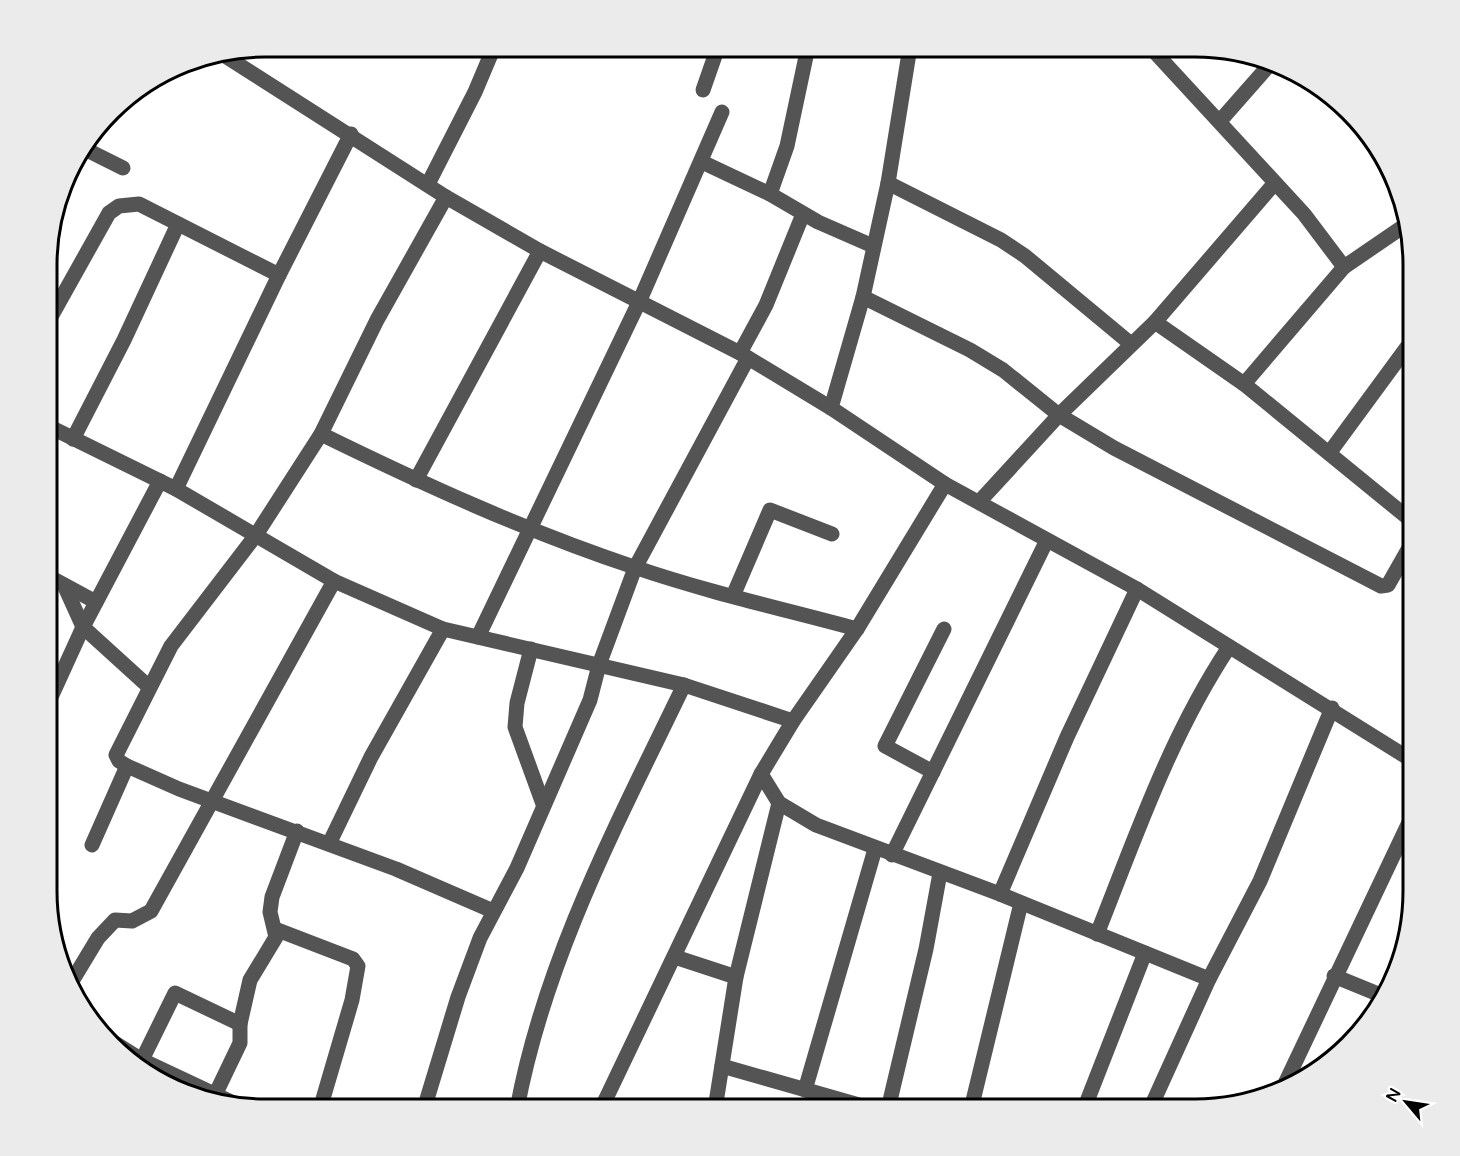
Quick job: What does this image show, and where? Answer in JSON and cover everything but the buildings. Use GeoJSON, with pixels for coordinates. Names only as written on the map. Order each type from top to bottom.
{"type":"FeatureCollection","features":[{"type":"Feature","properties":{"kind":"street"},"geometry":{"type":"LineString","coordinates":[[428,184],[475,92],[490,57]]}},
{"type":"Feature","properties":{"kind":"street"},"geometry":{"type":"LineString","coordinates":[[703,90],[715,57]]}},
{"type":"Feature","properties":{"kind":"street"},"geometry":{"type":"LineString","coordinates":[[770,194],[787,146],[806,57]]}},
{"type":"Feature","properties":{"kind":"street"},"geometry":{"type":"LineString","coordinates":[[831,408],[863,297],[888,183],[908,57]]}},
{"type":"Feature","properties":{"kind":"street"},"geometry":{"type":"LineString","coordinates":[[1159,57],[1304,214],[1344,267]]}},
{"type":"Feature","properties":{"kind":"street"},"geometry":{"type":"LineString","coordinates":[[232,60],[351,134],[446,197],[540,251],[744,355],[831,408],[945,484],[1137,589],[1332,708],[1403,754]]}},
{"type":"Feature","properties":{"kind":"street"},"geometry":{"type":"LineString","coordinates":[[1220,122],[1265,70]]}},
{"type":"Feature","properties":{"kind":"street"},"geometry":{"type":"LineString","coordinates":[[478,637],[532,530],[640,300],[722,112]]}},
{"type":"Feature","properties":{"kind":"street"},"geometry":{"type":"LineString","coordinates":[[176,489],[279,275],[351,134]]}},
{"type":"Feature","properties":{"kind":"street"},"geometry":{"type":"LineString","coordinates":[[91,152],[123,168]]}},
{"type":"Feature","properties":{"kind":"street"},"geometry":{"type":"LineString","coordinates":[[702,162],[770,194],[803,214],[873,246]]}},
{"type":"Feature","properties":{"kind":"street"},"geometry":{"type":"LineString","coordinates":[[888,183],[1001,240],[1026,256],[1131,344]]}},
{"type":"Feature","properties":{"kind":"street"},"geometry":{"type":"LineString","coordinates":[[979,502],[1059,415],[1155,322],[1275,184]]}},
{"type":"Feature","properties":{"kind":"street"},"geometry":{"type":"LineString","coordinates":[[446,197],[377,320],[321,434],[256,535],[171,646],[117,755],[118,761],[128,766],[212,801],[396,869],[493,911]]}},
{"type":"Feature","properties":{"kind":"street"},"geometry":{"type":"LineString","coordinates":[[57,306],[109,213],[119,206],[139,204],[279,275]]}},
{"type":"Feature","properties":{"kind":"street"},"geometry":{"type":"LineString","coordinates":[[427,1099],[458,997],[493,911],[503,897],[517,868],[590,700],[599,665],[635,568],[744,355],[803,214]]}},
{"type":"Feature","properties":{"kind":"street"},"geometry":{"type":"LineString","coordinates":[[73,439],[124,340],[178,224]]}},
{"type":"Feature","properties":{"kind":"street"},"geometry":{"type":"LineString","coordinates":[[1244,384],[1344,267],[1400,229]]}},
{"type":"Feature","properties":{"kind":"street"},"geometry":{"type":"LineString","coordinates":[[416,480],[540,251]]}},
{"type":"Feature","properties":{"kind":"street"},"geometry":{"type":"LineString","coordinates":[[863,297],[919,322],[970,350],[1003,370],[1059,415],[1114,448],[1381,586],[1388,585],[1403,559]]}},
{"type":"Feature","properties":{"kind":"street"},"geometry":{"type":"LineString","coordinates":[[1155,322],[1244,384],[1403,514]]}},
{"type":"Feature","properties":{"kind":"street"},"geometry":{"type":"LineString","coordinates":[[1330,452],[1403,353]]}},
{"type":"Feature","properties":{"kind":"street"},"geometry":{"type":"LineString","coordinates":[[57,431],[176,489],[334,580],[442,629],[684,685],[793,721]]}},
{"type":"Feature","properties":{"kind":"street"},"geometry":{"type":"LineString","coordinates":[[321,434],[416,480],[532,530],[635,568],[857,629]]}},
{"type":"Feature","properties":{"kind":"street"},"geometry":{"type":"LineString","coordinates":[[57,684],[83,627],[160,481]]}},
{"type":"Feature","properties":{"kind":"street"},"geometry":{"type":"LineString","coordinates":[[606,1099],[761,774],[793,721],[857,629],[945,484]]}},
{"type":"Feature","properties":{"kind":"street"},"geometry":{"type":"LineString","coordinates":[[734,596],[770,510],[832,534]]}},
{"type":"Feature","properties":{"kind":"street"},"geometry":{"type":"LineString","coordinates":[[892,855],[1047,540]]}},
{"type":"Feature","properties":{"kind":"street"},"geometry":{"type":"LineString","coordinates":[[75,976],[105,928],[115,920],[132,921],[151,911],[334,580]]}},
{"type":"Feature","properties":{"kind":"street"},"geometry":{"type":"LineString","coordinates":[[57,581],[96,602]]}},
{"type":"Feature","properties":{"kind":"street"},"geometry":{"type":"LineString","coordinates":[[64,585],[83,627],[149,687]]}},
{"type":"Feature","properties":{"kind":"street"},"geometry":{"type":"LineString","coordinates":[[1000,894],[1067,736],[1137,589]]}},
{"type":"Feature","properties":{"kind":"street"},"geometry":{"type":"LineString","coordinates":[[329,844],[371,757],[442,629]]}},
{"type":"Feature","properties":{"kind":"street"},"geometry":{"type":"LineString","coordinates":[[933,772],[885,746],[944,629]]}},
{"type":"Feature","properties":{"kind":"street"},"geometry":{"type":"LineString","coordinates":[[1097,934],[1165,761],[1209,677],[1229,647]]}},
{"type":"Feature","properties":{"kind":"street"},"geometry":{"type":"LineString","coordinates":[[531,649],[516,709],[515,727],[543,804]]}},
{"type":"Feature","properties":{"kind":"street"},"geometry":{"type":"LineString","coordinates":[[520,1099],[548,987],[573,924],[684,685]]}},
{"type":"Feature","properties":{"kind":"street"},"geometry":{"type":"LineString","coordinates":[[1155,1099],[1209,979],[1260,881],[1332,708]]}},
{"type":"Feature","properties":{"kind":"street"},"geometry":{"type":"LineString","coordinates":[[92,845],[128,766]]}},
{"type":"Feature","properties":{"kind":"street"},"geometry":{"type":"LineString","coordinates":[[761,774],[779,803],[806,820],[875,849],[1000,894],[1209,979]]}},
{"type":"Feature","properties":{"kind":"street"},"geometry":{"type":"LineString","coordinates":[[717,1099],[736,977],[779,803]]}},
{"type":"Feature","properties":{"kind":"street"},"geometry":{"type":"LineString","coordinates":[[230,1096],[240,1043],[240,1023],[250,980],[272,946],[275,929],[270,912],[272,897],[297,831]]}},
{"type":"Feature","properties":{"kind":"street"},"geometry":{"type":"LineString","coordinates":[[1288,1078],[1403,835]]}},
{"type":"Feature","properties":{"kind":"street"},"geometry":{"type":"LineString","coordinates":[[805,1090],[875,849]]}},
{"type":"Feature","properties":{"kind":"street"},"geometry":{"type":"LineString","coordinates":[[890,1099],[926,949],[940,873]]}},
{"type":"Feature","properties":{"kind":"street"},"geometry":{"type":"LineString","coordinates":[[973,1099],[1021,903]]}},
{"type":"Feature","properties":{"kind":"street"},"geometry":{"type":"LineString","coordinates":[[275,929],[353,959],[358,966],[352,1000],[323,1099]]}},
{"type":"Feature","properties":{"kind":"street"},"geometry":{"type":"LineString","coordinates":[[1088,1099],[1145,953]]}},
{"type":"Feature","properties":{"kind":"street"},"geometry":{"type":"LineString","coordinates":[[675,957],[736,977]]}},
{"type":"Feature","properties":{"kind":"street"},"geometry":{"type":"LineString","coordinates":[[1334,976],[1376,993]]}},
{"type":"Feature","properties":{"kind":"street"},"geometry":{"type":"LineString","coordinates":[[143,1058],[175,993],[240,1023]]}},
{"type":"Feature","properties":{"kind":"street"},"geometry":{"type":"LineString","coordinates":[[149,1063],[206,1090]]}},
{"type":"Feature","properties":{"kind":"street"},"geometry":{"type":"LineString","coordinates":[[722,1066],[837,1099]]}}]}
